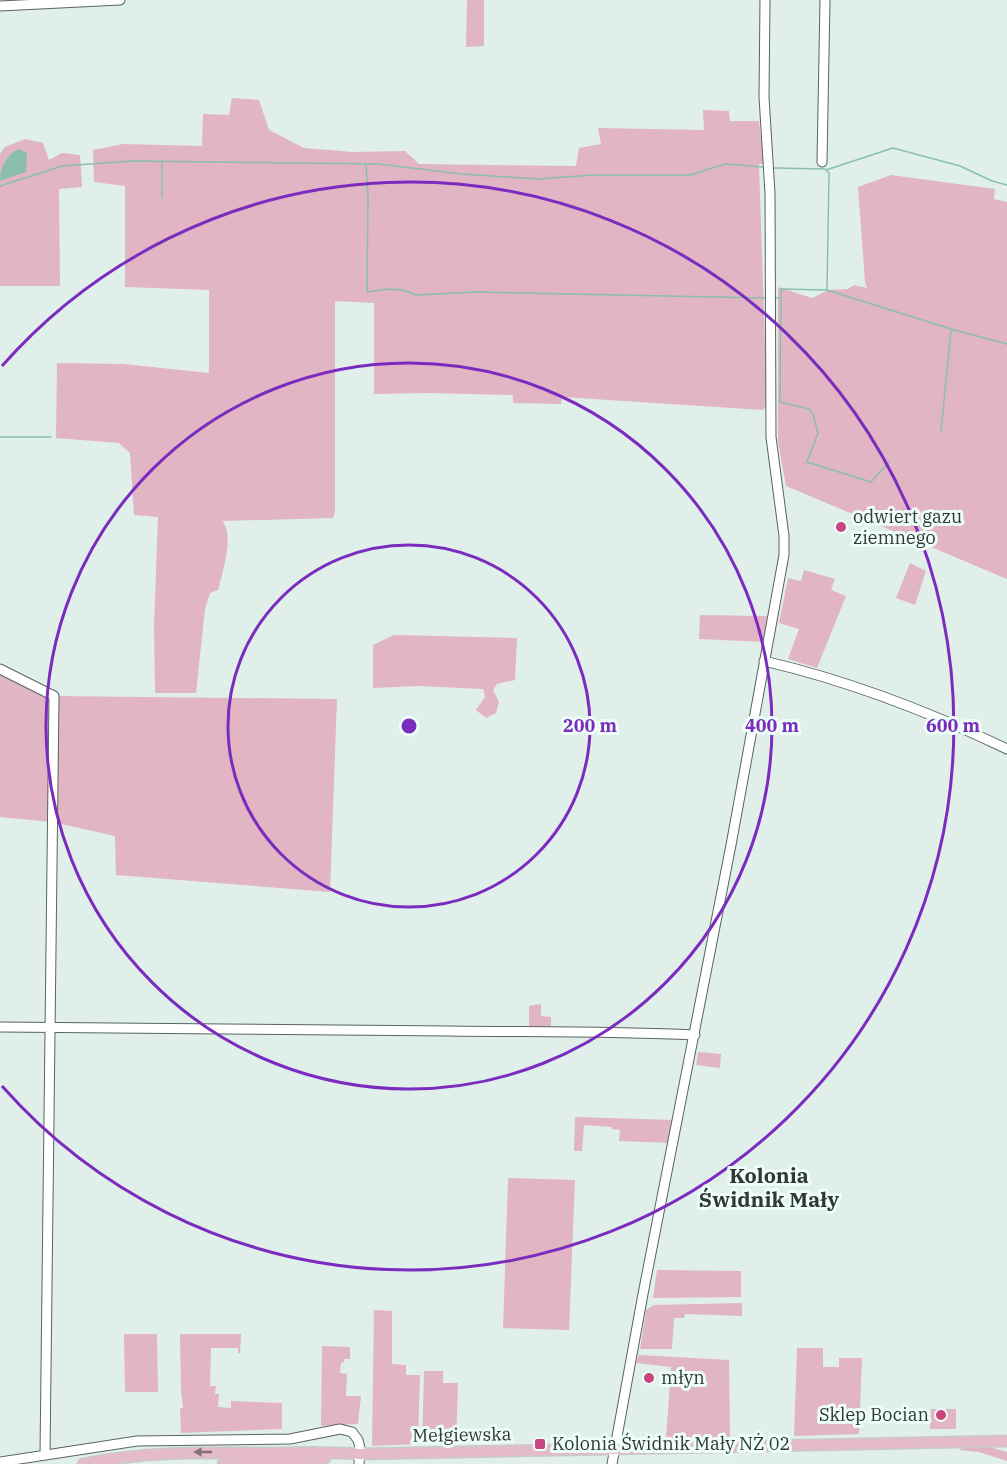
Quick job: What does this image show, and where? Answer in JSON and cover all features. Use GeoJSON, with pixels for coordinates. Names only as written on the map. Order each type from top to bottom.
{"type":"FeatureCollection","features":[{"type":"Feature","properties":{"kind":"main road","name":"Mełgiewska"},"geometry":{"type":"LineString","coordinates":[[980,1441],[1007,1448]]}},
{"type":"Feature","properties":{"kind":"main road","name":"Mełgiewska"},"geometry":{"type":"LineString","coordinates":[[359,1459],[614,1448],[1007,1441]]}},
{"type":"Feature","properties":{"kind":"main road"},"geometry":{"type":"LineString","coordinates":[[83,1464],[121,1457],[177,1452],[320,1452],[359,1459]]}},
{"type":"Feature","properties":{"kind":"main road"},"geometry":{"type":"LineString","coordinates":[[223,1464],[359,1459]]}},
{"type":"Feature","properties":{"kind":"street"},"geometry":{"type":"LineString","coordinates":[[0,6],[120,0]]}},
{"type":"Feature","properties":{"kind":"street"},"geometry":{"type":"LineString","coordinates":[[612,1464],[782,567],[784,545],[771,437],[770,184],[764,97],[765,0]]}},
{"type":"Feature","properties":{"kind":"street"},"geometry":{"type":"LineString","coordinates":[[822,162],[825,0]]}},
{"type":"Feature","properties":{"kind":"street"},"geometry":{"type":"LineString","coordinates":[[764,661],[828,677],[1007,749]]}},
{"type":"Feature","properties":{"kind":"street"},"geometry":{"type":"LineString","coordinates":[[0,669],[54,696],[45,1455]]}},
{"type":"Feature","properties":{"kind":"street"},"geometry":{"type":"LineString","coordinates":[[0,1028],[633,1032],[695,1035]]}},
{"type":"Feature","properties":{"kind":"street"},"geometry":{"type":"LineString","coordinates":[[0,1462],[137,1441],[290,1439],[340,1428],[349,1430],[356,1436],[359,1444],[359,1459]]}},
{"type":"Feature","properties":{"kind":"shaded area"},"geometry":{"type":"Polygon","coordinates":[[[467,0],[484,0],[484,46],[466,47],[467,0]]]}},
{"type":"Feature","properties":{"kind":"shaded area"},"geometry":{"type":"Polygon","coordinates":[[[232,98],[259,100],[269,130],[304,148],[353,152],[405,151],[419,164],[576,166],[579,148],[601,144],[598,128],[704,130],[703,110],[729,111],[730,121],[759,121],[764,164],[759,164],[767,404],[763,410],[562,397],[561,404],[513,403],[513,395],[374,394],[374,303],[335,301],[335,511],[333,518],[222,521],[226,527],[228,544],[218,590],[210,593],[205,609],[196,693],[155,693],[154,626],[158,517],[134,515],[130,453],[119,443],[56,438],[57,363],[123,364],[209,373],[209,290],[125,287],[125,186],[94,182],[93,150],[123,144],[202,146],[203,114],[229,115],[232,98]]]}},
{"type":"Feature","properties":{"kind":"shaded area"},"geometry":{"type":"Polygon","coordinates":[[[25,139],[43,143],[49,160],[62,153],[80,155],[82,187],[59,189],[60,286],[0,286],[0,154],[5,147],[25,139]]]}},
{"type":"Feature","properties":{"kind":"shaded area"},"geometry":{"type":"Polygon","coordinates":[[[19,149],[27,153],[26,172],[0,181],[5,162],[14,151],[19,149]]]}},
{"type":"Feature","properties":{"kind":"shaded area"},"geometry":{"type":"Polygon","coordinates":[[[891,175],[995,189],[994,199],[1007,202],[1007,579],[786,486],[778,442],[778,287],[812,298],[829,290],[848,289],[854,285],[867,288],[858,187],[891,175]]]}},
{"type":"Feature","properties":{"kind":"shaded area"},"geometry":{"type":"Polygon","coordinates":[[[910,563],[926,571],[915,605],[896,598],[910,563]]]}},
{"type":"Feature","properties":{"kind":"shaded area"},"geometry":{"type":"Polygon","coordinates":[[[804,570],[835,579],[831,590],[846,596],[817,668],[788,659],[799,629],[779,623],[788,578],[801,581],[804,570]]]}},
{"type":"Feature","properties":{"kind":"shaded area"},"geometry":{"type":"Polygon","coordinates":[[[700,615],[769,616],[764,642],[699,639],[700,615]]]}},
{"type":"Feature","properties":{"kind":"shaded area"},"geometry":{"type":"Polygon","coordinates":[[[394,635],[517,638],[515,680],[497,684],[493,690],[499,702],[496,713],[486,718],[476,710],[485,697],[483,689],[419,686],[373,688],[373,645],[394,635]]]}},
{"type":"Feature","properties":{"kind":"shaded area"},"geometry":{"type":"Polygon","coordinates":[[[0,668],[55,696],[337,699],[330,892],[116,875],[115,836],[52,822],[0,817],[0,668]]]}},
{"type":"Feature","properties":{"kind":"shaded area"},"geometry":{"type":"Polygon","coordinates":[[[541,1004],[541,1016],[551,1017],[551,1027],[529,1027],[529,1006],[541,1004]]]}},
{"type":"Feature","properties":{"kind":"shaded area"},"geometry":{"type":"Polygon","coordinates":[[[698,1052],[721,1054],[720,1068],[696,1065],[698,1052]]]}},
{"type":"Feature","properties":{"kind":"shaded area"},"geometry":{"type":"Polygon","coordinates":[[[575,1117],[674,1120],[670,1143],[619,1141],[620,1130],[612,1129],[612,1127],[584,1125],[582,1151],[574,1151],[575,1117]]]}},
{"type":"Feature","properties":{"kind":"shaded area"},"geometry":{"type":"Polygon","coordinates":[[[508,1178],[575,1180],[569,1330],[503,1328],[508,1178]]]}},
{"type":"Feature","properties":{"kind":"shaded area"},"geometry":{"type":"Polygon","coordinates":[[[657,1270],[741,1271],[741,1297],[653,1298],[657,1270]]]}},
{"type":"Feature","properties":{"kind":"shaded area"},"geometry":{"type":"Polygon","coordinates":[[[742,1303],[742,1316],[685,1314],[684,1318],[674,1318],[672,1349],[640,1349],[646,1310],[654,1305],[742,1303]]]}},
{"type":"Feature","properties":{"kind":"shaded area"},"geometry":{"type":"Polygon","coordinates":[[[374,1310],[392,1311],[392,1364],[406,1365],[406,1375],[420,1375],[418,1444],[372,1446],[374,1310]]]}},
{"type":"Feature","properties":{"kind":"shaded area"},"geometry":{"type":"Polygon","coordinates":[[[124,1334],[157,1334],[158,1392],[125,1392],[124,1334]]]}},
{"type":"Feature","properties":{"kind":"shaded area"},"geometry":{"type":"Polygon","coordinates":[[[180,1334],[241,1334],[240,1353],[238,1353],[238,1348],[211,1348],[210,1386],[216,1386],[215,1394],[219,1394],[218,1407],[231,1408],[231,1401],[282,1403],[282,1429],[181,1433],[180,1408],[183,1408],[180,1334]]]}},
{"type":"Feature","properties":{"kind":"shaded area"},"geometry":{"type":"Polygon","coordinates":[[[322,1346],[350,1347],[350,1359],[344,1359],[341,1363],[340,1373],[347,1374],[346,1396],[361,1396],[358,1424],[321,1426],[322,1346]]]}},
{"type":"Feature","properties":{"kind":"shaded area"},"geometry":{"type":"Polygon","coordinates":[[[797,1348],[823,1348],[823,1367],[839,1367],[839,1358],[862,1358],[859,1434],[794,1436],[797,1348]]]}},
{"type":"Feature","properties":{"kind":"shaded area"},"geometry":{"type":"Polygon","coordinates":[[[639,1355],[729,1360],[730,1438],[666,1439],[671,1367],[636,1363],[639,1355]]]}},
{"type":"Feature","properties":{"kind":"shaded area"},"geometry":{"type":"Polygon","coordinates":[[[424,1371],[443,1371],[443,1383],[458,1383],[456,1443],[422,1444],[424,1371]]]}},
{"type":"Feature","properties":{"kind":"shaded area"},"geometry":{"type":"Polygon","coordinates":[[[931,1409],[956,1409],[956,1429],[930,1429],[931,1409]]]}},
{"type":"Feature","properties":{"kind":"shaded area"},"geometry":{"type":"Polygon","coordinates":[[[963,1445],[987,1446],[1007,1452],[1007,1461],[979,1452],[960,1450],[963,1445]]]}},
{"type":"Feature","properties":{"kind":"waterway"},"geometry":{"type":"LineString","coordinates":[[827,290],[829,173],[826,170],[893,148],[960,166],[992,181],[1007,185]]}},
{"type":"Feature","properties":{"kind":"waterway"},"geometry":{"type":"LineString","coordinates":[[0,186],[62,166],[132,161],[378,164],[462,174],[538,179],[593,175],[690,175],[725,164],[763,167]]}},
{"type":"Feature","properties":{"kind":"waterway"},"geometry":{"type":"LineString","coordinates":[[162,161],[162,198]]}},
{"type":"Feature","properties":{"kind":"waterway"},"geometry":{"type":"LineString","coordinates":[[366,164],[367,292],[388,289],[402,290],[416,295],[476,292],[765,298]]}},
{"type":"Feature","properties":{"kind":"waterway"},"geometry":{"type":"LineString","coordinates":[[774,168],[825,169]]}},
{"type":"Feature","properties":{"kind":"waterway"},"geometry":{"type":"LineString","coordinates":[[889,462],[871,482],[807,462],[818,433],[813,414],[809,409],[780,402],[781,289],[827,290],[1007,344]]}},
{"type":"Feature","properties":{"kind":"waterway"},"geometry":{"type":"LineString","coordinates":[[773,298],[781,298]]}},
{"type":"Feature","properties":{"kind":"waterway"},"geometry":{"type":"LineString","coordinates":[[941,431],[951,330]]}},
{"type":"Feature","properties":{"kind":"waterway"},"geometry":{"type":"LineString","coordinates":[[0,437],[51,437]]}},
{"type":"Feature","properties":{"kind":"place","name":"odwiert gazu ziemnego"},"geometry":{"type":"Point","coordinates":[841,527]}},
{"type":"Feature","properties":{"kind":"place","name":"młyn"},"geometry":{"type":"Point","coordinates":[649,1378]}},
{"type":"Feature","properties":{"kind":"place","name":"Sklep Bocian"},"geometry":{"type":"Point","coordinates":[941,1415]}},
{"type":"Feature","properties":{"kind":"place","name":"Kolonia Świdnik Mały NŻ 02"},"geometry":{"type":"Point","coordinates":[540,1444]}},
{"type":"Feature","properties":{"kind":"district","name":"Kolonia Świdnik Mały"},"geometry":{"type":"Point","coordinates":[769,1188]}}]}
